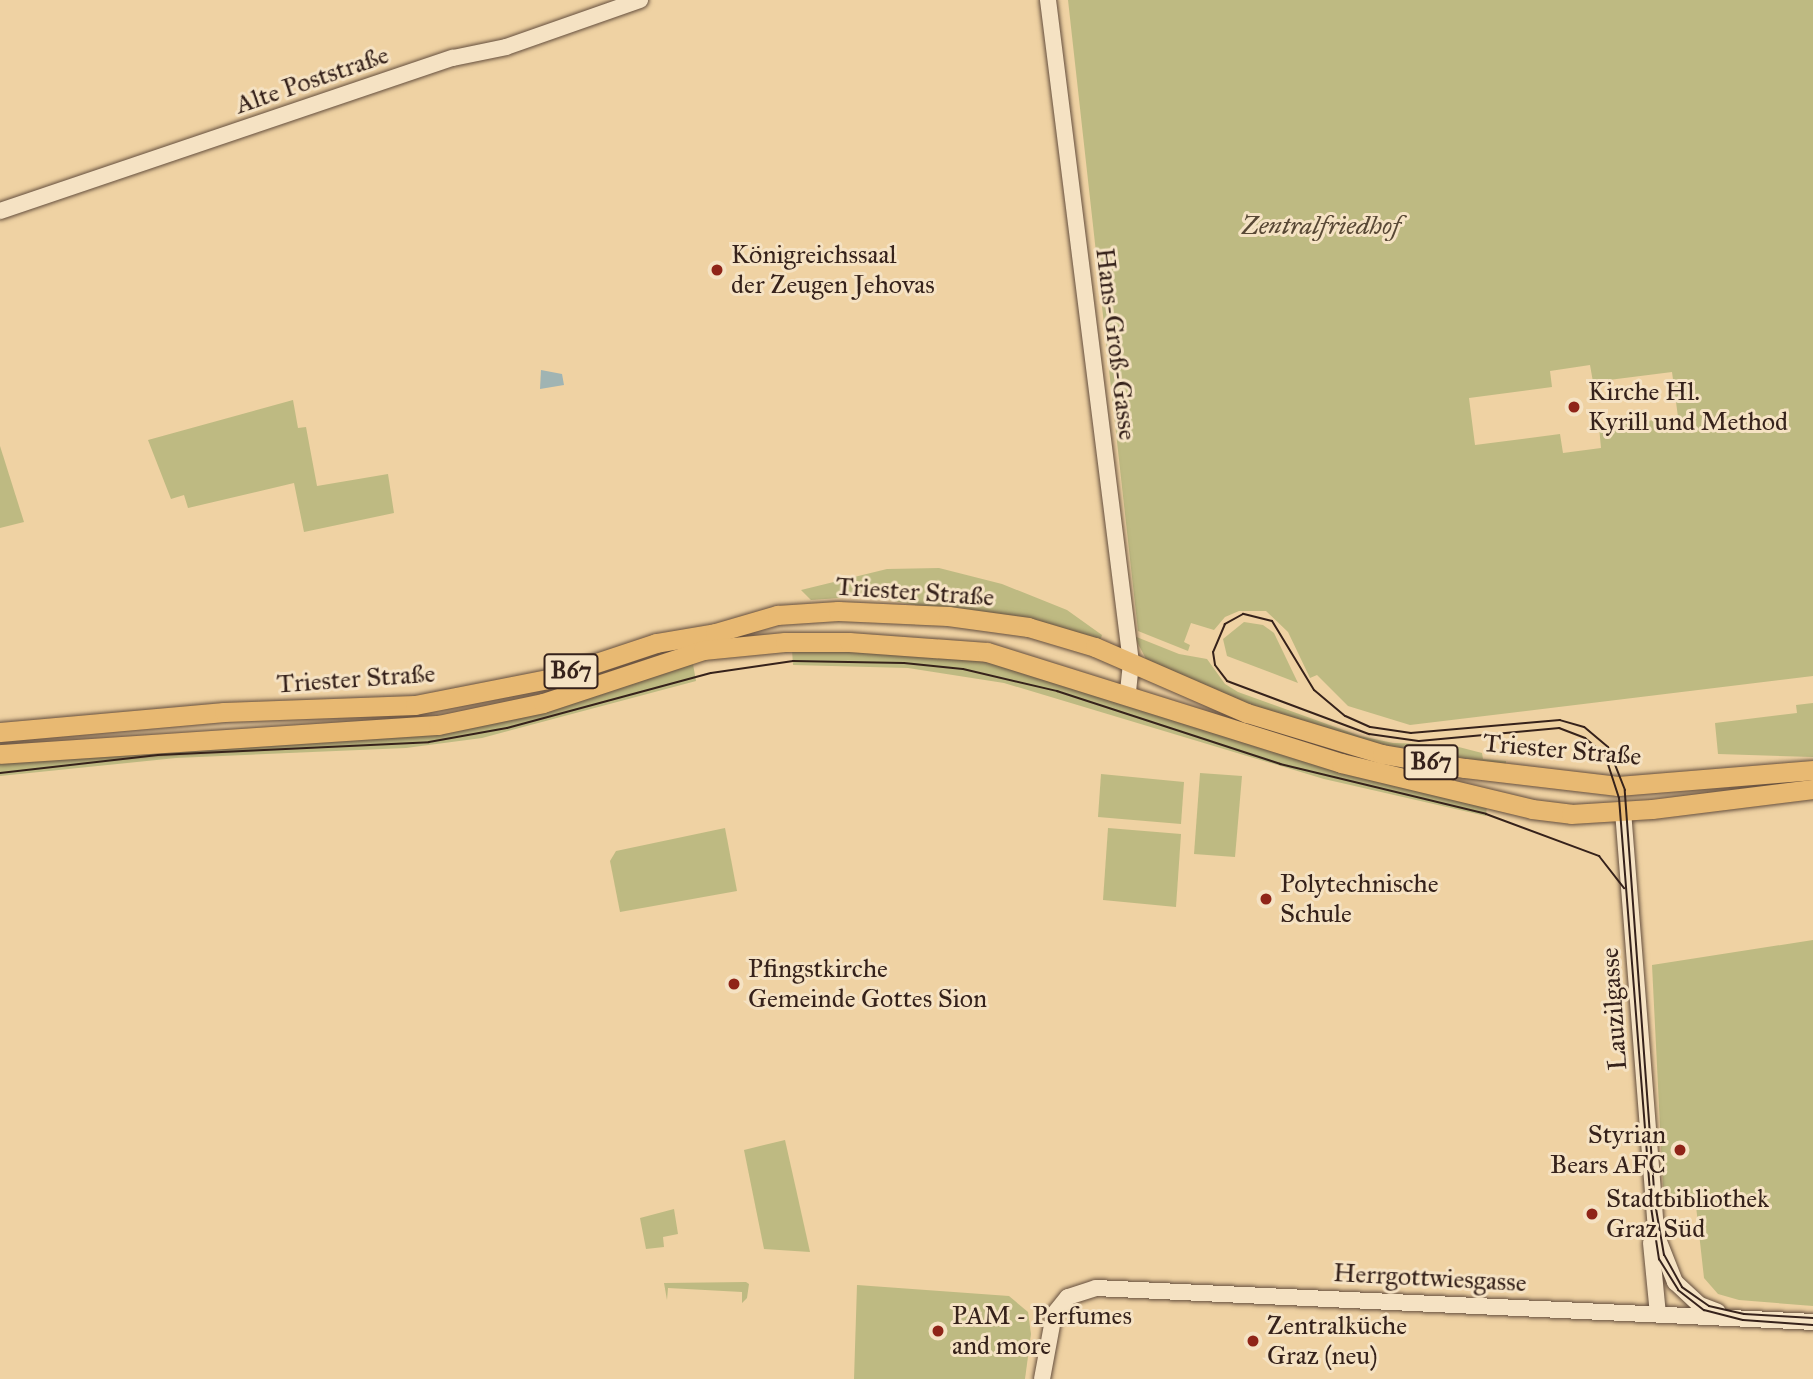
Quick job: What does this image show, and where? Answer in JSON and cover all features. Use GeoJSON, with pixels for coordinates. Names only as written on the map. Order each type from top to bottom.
{"type":"FeatureCollection","features":[{"type":"Feature","properties":{"kind":"main road","name":"Triester Straße"},"geometry":{"type":"LineString","coordinates":[[0,732],[224,712],[415,705],[548,680],[656,643],[715,633],[777,615],[838,611],[948,616],[1028,627],[1131,663],[1247,713],[1382,754],[1465,768],[1618,786],[1813,769]]}},
{"type":"Feature","properties":{"kind":"main road","name":"Triester Straße"},"geometry":{"type":"LineString","coordinates":[[0,754],[438,725],[543,703],[704,650],[785,642],[986,652],[1128,693],[1341,763],[1532,809],[1571,814],[1623,811],[1813,789]]}},
{"type":"Feature","properties":{"kind":"street","name":"Alte Poststraße"},"geometry":{"type":"LineString","coordinates":[[0,211],[453,58],[506,47],[640,0]]}},
{"type":"Feature","properties":{"kind":"street","name":"Hans-Groß-Gasse"},"geometry":{"type":"LineString","coordinates":[[1048,0],[1131,663],[1128,693]]}},
{"type":"Feature","properties":{"kind":"street","name":"Lauzilgasse"},"geometry":{"type":"LineString","coordinates":[[1623,811],[1653,1204],[1662,1257],[1685,1293]]}},
{"type":"Feature","properties":{"kind":"street","name":"Lauzilgasse"},"geometry":{"type":"LineString","coordinates":[[1653,1204],[1649,1231],[1658,1314]]}},
{"type":"Feature","properties":{"kind":"street","name":"Herrgottwiesgasse"},"geometry":{"type":"LineString","coordinates":[[1042,1379],[1054,1314],[1068,1297],[1096,1287],[1728,1315],[1813,1322]]}},
{"type":"Feature","properties":{"kind":"street"},"geometry":{"type":"LineString","coordinates":[[1658,1314],[1681,1304],[1685,1293],[1728,1315]]}},
{"type":"Feature","properties":{"kind":"green space","name":"Zentralfriedhof"},"geometry":{"type":"Polygon","coordinates":[[[1068,0],[1813,0],[1813,676],[1410,725],[1348,706],[1317,675],[1310,678],[1288,632],[1266,611],[1239,611],[1225,617],[1214,630],[1191,623],[1184,642],[1190,645],[1188,651],[1138,631],[1068,0]],[[1590,365],[1550,371],[1552,387],[1469,398],[1475,445],[1560,434],[1563,453],[1601,448],[1599,427],[1678,417],[1672,372],[1593,382],[1590,365]]]}},
{"type":"Feature","properties":{"kind":"green space"},"geometry":{"type":"Polygon","coordinates":[[[293,400],[298,428],[306,427],[317,486],[388,474],[394,513],[304,532],[294,483],[188,508],[184,495],[171,499],[148,440],[293,400]]]}},
{"type":"Feature","properties":{"kind":"green space"},"geometry":{"type":"Polygon","coordinates":[[[0,446],[24,522],[0,528],[0,446]]]}},
{"type":"Feature","properties":{"kind":"green space"},"geometry":{"type":"Polygon","coordinates":[[[939,568],[1002,584],[1067,610],[1102,635],[1100,641],[868,596],[811,600],[801,590],[887,569],[939,568]]]}},
{"type":"Feature","properties":{"kind":"green space"},"geometry":{"type":"Polygon","coordinates":[[[1244,622],[1263,625],[1274,633],[1298,683],[1227,656],[1223,639],[1244,622]]]}},
{"type":"Feature","properties":{"kind":"green space"},"geometry":{"type":"Polygon","coordinates":[[[1134,636],[1179,654],[1207,659],[1225,684],[1238,692],[1360,736],[1393,743],[1427,744],[1428,748],[1451,745],[1482,753],[1483,759],[1506,761],[1506,765],[1369,743],[1291,723],[1146,659],[1134,636]]]}},
{"type":"Feature","properties":{"kind":"green space"},"geometry":{"type":"Polygon","coordinates":[[[854,648],[954,656],[1000,665],[1487,805],[1486,816],[1324,779],[1004,683],[908,668],[793,665],[792,650],[854,648]]]}},
{"type":"Feature","properties":{"kind":"green space"},"geometry":{"type":"Polygon","coordinates":[[[693,664],[696,681],[482,738],[406,748],[176,758],[0,776],[0,762],[562,703],[693,664]]]}},
{"type":"Feature","properties":{"kind":"green space"},"geometry":{"type":"Polygon","coordinates":[[[1813,703],[1813,757],[1718,754],[1715,723],[1797,713],[1796,705],[1813,703]]]}},
{"type":"Feature","properties":{"kind":"green space"},"geometry":{"type":"Polygon","coordinates":[[[1200,773],[1242,776],[1235,857],[1194,854],[1200,773]]]}},
{"type":"Feature","properties":{"kind":"green space"},"geometry":{"type":"Polygon","coordinates":[[[1101,774],[1184,782],[1181,824],[1098,817],[1101,774]]]}},
{"type":"Feature","properties":{"kind":"green space"},"geometry":{"type":"Polygon","coordinates":[[[725,828],[737,891],[620,912],[610,861],[616,851],[725,828]]]}},
{"type":"Feature","properties":{"kind":"green space"},"geometry":{"type":"Polygon","coordinates":[[[1108,828],[1181,834],[1176,907],[1103,900],[1108,828]]]}},
{"type":"Feature","properties":{"kind":"green space"},"geometry":{"type":"Polygon","coordinates":[[[1813,940],[1813,1306],[1739,1300],[1718,1294],[1704,1278],[1696,1206],[1664,1207],[1652,965],[1813,940]]]}},
{"type":"Feature","properties":{"kind":"green space"},"geometry":{"type":"Polygon","coordinates":[[[785,1140],[810,1252],[764,1249],[744,1150],[785,1140]]]}},
{"type":"Feature","properties":{"kind":"green space"},"geometry":{"type":"Polygon","coordinates":[[[674,1209],[678,1234],[663,1237],[664,1247],[646,1249],[640,1218],[674,1209]]]}},
{"type":"Feature","properties":{"kind":"green space"},"geometry":{"type":"Polygon","coordinates":[[[664,1283],[749,1284],[747,1298],[742,1303],[742,1292],[668,1288],[667,1300],[664,1283]]]}},
{"type":"Feature","properties":{"kind":"green space"},"geometry":{"type":"Polygon","coordinates":[[[857,1285],[1009,1296],[1028,1312],[1031,1334],[1025,1379],[854,1379],[857,1285]]]}},
{"type":"Feature","properties":{"kind":"shaded area"},"geometry":{"type":"Polygon","coordinates":[[[541,370],[562,374],[564,385],[540,389],[541,370]]]}},
{"type":"Feature","properties":{"kind":"tram line"},"geometry":{"type":"LineString","coordinates":[[1813,1318],[1744,1314],[1709,1306],[1682,1287],[1664,1255],[1655,1203],[1625,790],[1608,747],[1584,727],[1560,720],[1411,733],[1370,727],[1345,716],[1314,690],[1272,621],[1243,614],[1225,624],[1213,652],[1215,665],[1227,681],[1369,734],[1419,741],[1559,728],[1585,738],[1605,755],[1619,798],[1651,1207],[1659,1259],[1678,1290],[1704,1310],[1743,1320],[1813,1325]]}},
{"type":"Feature","properties":{"kind":"tram line"},"geometry":{"type":"LineString","coordinates":[[0,773],[158,755],[429,742],[507,728],[711,673],[793,661],[904,663],[963,669],[1057,691],[1280,764],[1486,814],[1599,856],[1624,888]]}},
{"type":"Feature","properties":{"kind":"place","name":"Königreichssaal der Zeugen Jehovas"},"geometry":{"type":"Point","coordinates":[717,270]}},
{"type":"Feature","properties":{"kind":"place","name":"Kirche Hl. Kyrill und Method"},"geometry":{"type":"Point","coordinates":[1574,407]}},
{"type":"Feature","properties":{"kind":"place","name":"Polytechnische Schule"},"geometry":{"type":"Point","coordinates":[1266,899]}},
{"type":"Feature","properties":{"kind":"place","name":"Pfingstkirche Gemeinde Gottes Sion"},"geometry":{"type":"Point","coordinates":[734,984]}},
{"type":"Feature","properties":{"kind":"place","name":"Styrian Bears AFC"},"geometry":{"type":"Point","coordinates":[1680,1150]}},
{"type":"Feature","properties":{"kind":"place","name":"Stadtbibliothek Graz Süd"},"geometry":{"type":"Point","coordinates":[1592,1214]}},
{"type":"Feature","properties":{"kind":"place","name":"PAM - Perfumes and more"},"geometry":{"type":"Point","coordinates":[938,1331]}},
{"type":"Feature","properties":{"kind":"place","name":"Zentralküche Graz (neu)"},"geometry":{"type":"Point","coordinates":[1253,1341]}}]}
